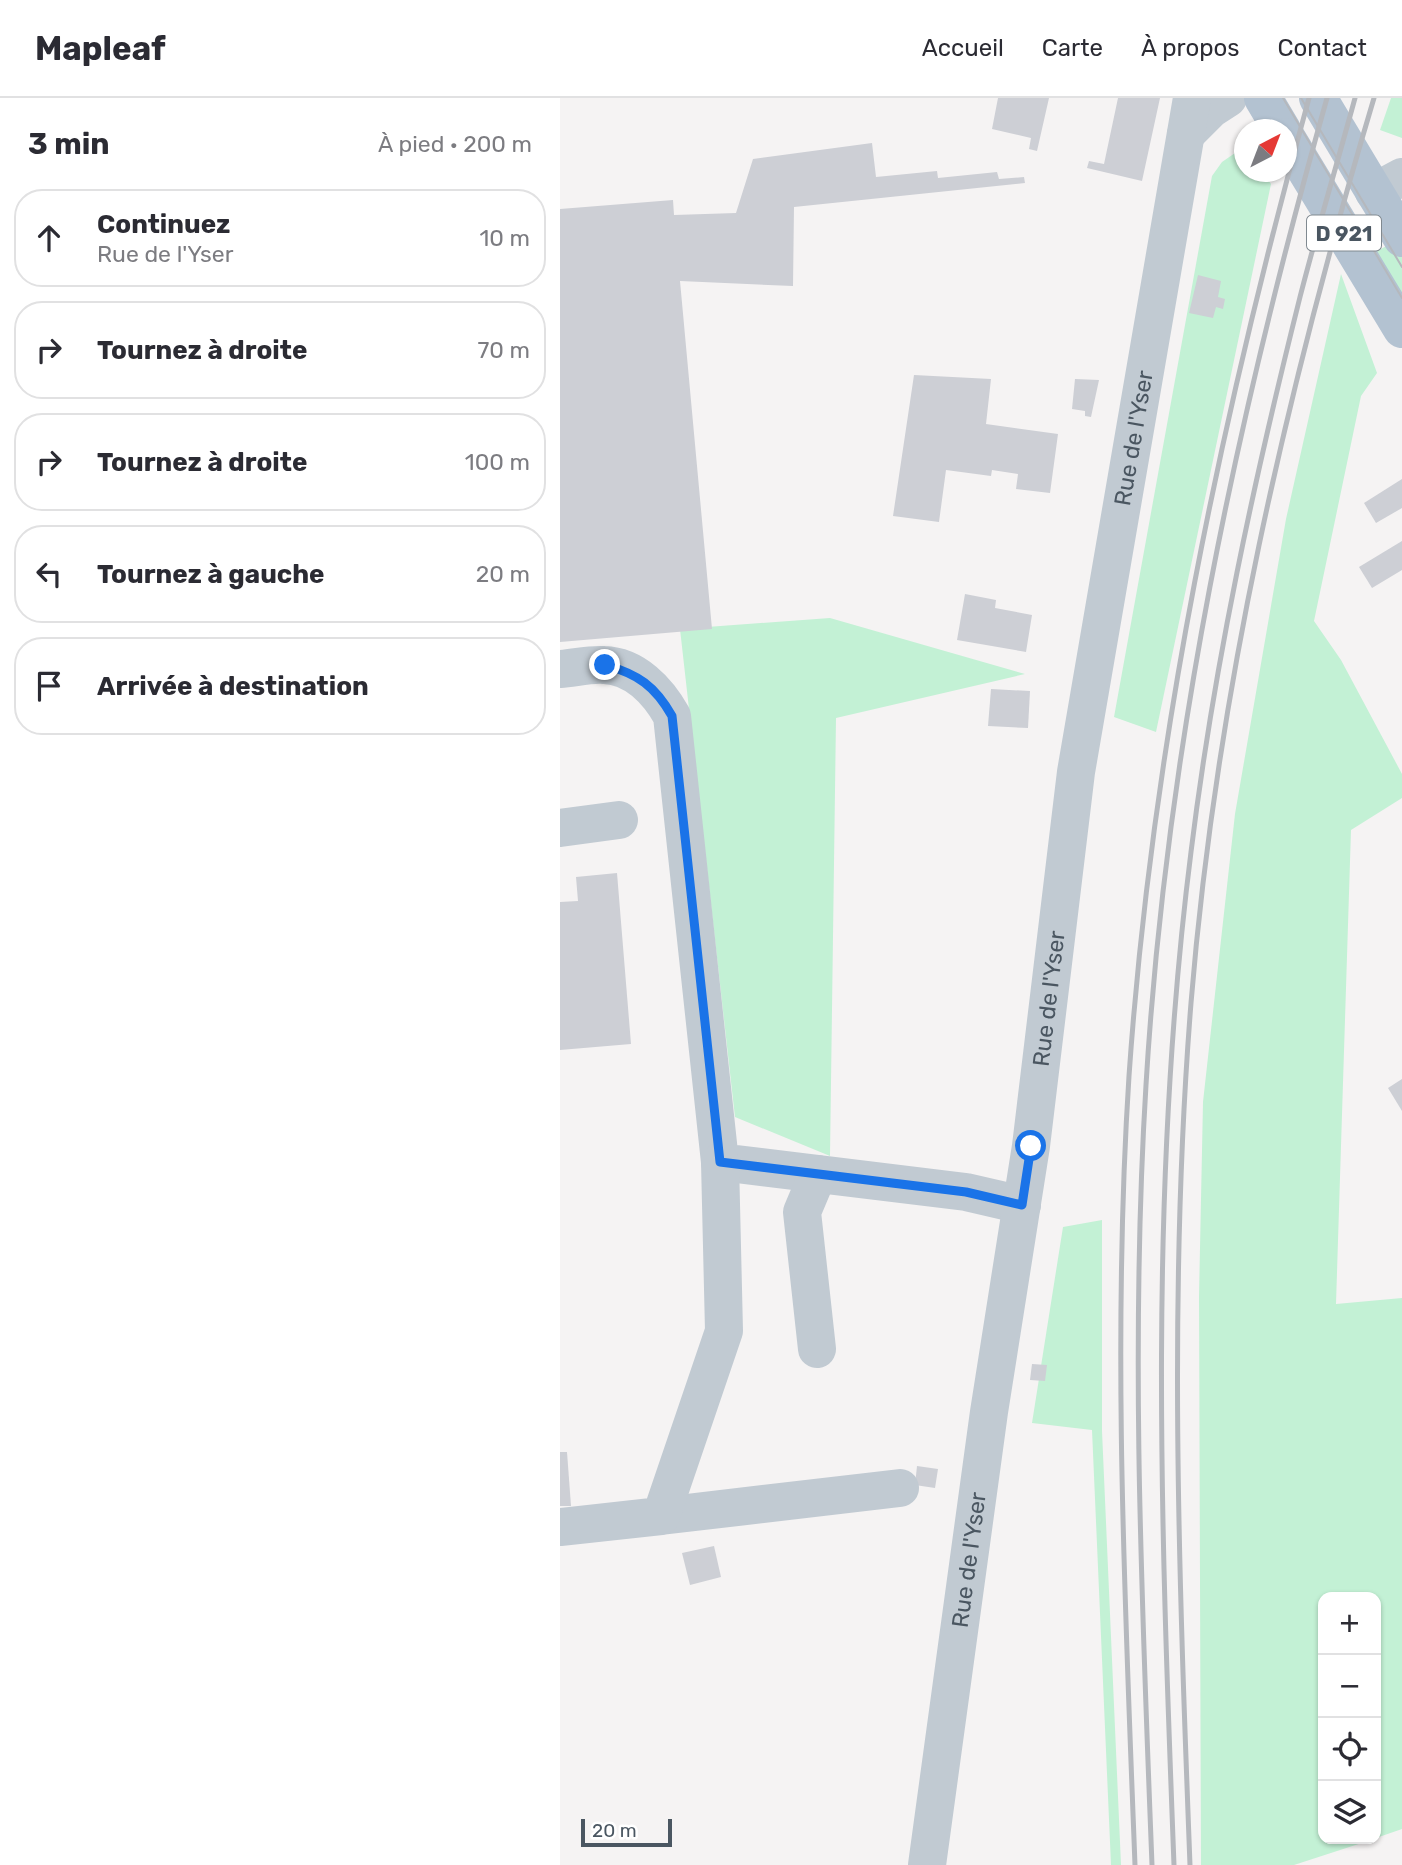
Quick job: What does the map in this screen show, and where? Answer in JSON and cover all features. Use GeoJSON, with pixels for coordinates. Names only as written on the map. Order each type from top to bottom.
{"type":"FeatureCollection","features":[{"type":"Feature","properties":{"kind":"main road"},"geometry":{"type":"LineString","coordinates":[[1263,98],[1275,119]]}},
{"type":"Feature","properties":{"kind":"main road","name":"D 921"},"geometry":{"type":"LineString","coordinates":[[1318,98],[1388,185],[1402,238]]}},
{"type":"Feature","properties":{"kind":"main road","name":"D 921"},"geometry":{"type":"LineString","coordinates":[[1297,155],[1402,329]]}},
{"type":"Feature","properties":{"kind":"street","name":"Rue de l'Yser"},"geometry":{"type":"LineString","coordinates":[[928,1865],[989,1412],[1031,1146],[1076,772],[1189,116],[1211,109],[1228,98]]}},
{"type":"Feature","properties":{"kind":"street"},"geometry":{"type":"LineString","coordinates":[[560,669],[605,665],[622,669],[650,685],[662,697],[672,716],[720,1162],[724,1331],[661,1516]]}},
{"type":"Feature","properties":{"kind":"street"},"geometry":{"type":"LineString","coordinates":[[560,828],[618,820]]}},
{"type":"Feature","properties":{"kind":"street"},"geometry":{"type":"LineString","coordinates":[[720,1162],[966,1192],[1022,1205]]}},
{"type":"Feature","properties":{"kind":"street"},"geometry":{"type":"LineString","coordinates":[[817,1349],[802,1212],[818,1174]]}},
{"type":"Feature","properties":{"kind":"street"},"geometry":{"type":"LineString","coordinates":[[560,1527],[900,1488]]}},
{"type":"Feature","properties":{"kind":"green space"},"geometry":{"type":"Polygon","coordinates":[[[1391,98],[1402,98],[1402,138],[1380,130],[1391,98]]]}},
{"type":"Feature","properties":{"kind":"green space"},"geometry":{"type":"Polygon","coordinates":[[[1234,154],[1234,182],[1271,184],[1156,732],[1114,717],[1212,176],[1222,162],[1234,154]]]}},
{"type":"Feature","properties":{"kind":"green space"},"geometry":{"type":"Polygon","coordinates":[[[1393,242],[1402,257],[1402,313],[1369,256],[1393,242]]]}},
{"type":"Feature","properties":{"kind":"green space"},"geometry":{"type":"Polygon","coordinates":[[[1341,274],[1377,373],[1361,396],[1314,621],[1341,660],[1402,774],[1402,798],[1351,830],[1336,1304],[1402,1298],[1402,1829],[1381,1836],[1381,1592],[1318,1592],[1318,1844],[1359,1844],[1294,1865],[1201,1865],[1199,1297],[1203,1102],[1235,814],[1286,519],[1341,274]]]}},
{"type":"Feature","properties":{"kind":"green space"},"geometry":{"type":"Polygon","coordinates":[[[830,618],[1025,674],[836,718],[830,1156],[735,1117],[680,629],[830,618]]]}},
{"type":"Feature","properties":{"kind":"green space"},"geometry":{"type":"Polygon","coordinates":[[[1102,1220],[1102,1431],[1121,1865],[1111,1865],[1092,1430],[1032,1423],[1063,1227],[1102,1220]]]}},
{"type":"Feature","properties":{"kind":"building"},"geometry":{"type":"Polygon","coordinates":[[[998,98],[1049,98],[1037,151],[1029,149],[1031,138],[992,129],[998,98]]]}},
{"type":"Feature","properties":{"kind":"building"},"geometry":{"type":"Polygon","coordinates":[[[1118,98],[1160,98],[1142,181],[1087,168],[1089,161],[1104,164],[1118,98]]]}},
{"type":"Feature","properties":{"kind":"building"},"geometry":{"type":"Polygon","coordinates":[[[872,143],[876,177],[937,171],[938,178],[997,172],[999,179],[1024,177],[1025,183],[794,207],[793,286],[680,281],[712,629],[560,642],[560,209],[673,200],[674,215],[736,213],[753,159],[872,143]]]}},
{"type":"Feature","properties":{"kind":"building"},"geometry":{"type":"Polygon","coordinates":[[[1198,275],[1221,281],[1218,297],[1225,299],[1223,309],[1216,307],[1213,318],[1189,313],[1198,275]]]}},
{"type":"Feature","properties":{"kind":"building"},"geometry":{"type":"Polygon","coordinates":[[[914,375],[991,379],[986,424],[1058,434],[1050,493],[1016,489],[1018,474],[992,470],[991,476],[946,470],[939,522],[893,516],[914,375]]]}},
{"type":"Feature","properties":{"kind":"building"},"geometry":{"type":"Polygon","coordinates":[[[1075,379],[1099,380],[1091,417],[1085,416],[1085,411],[1072,409],[1075,379]]]}},
{"type":"Feature","properties":{"kind":"building"},"geometry":{"type":"Polygon","coordinates":[[[1402,479],[1402,508],[1376,523],[1364,503],[1402,479]]]}},
{"type":"Feature","properties":{"kind":"building"},"geometry":{"type":"Polygon","coordinates":[[[1402,541],[1402,570],[1372,588],[1359,567],[1402,541]]]}},
{"type":"Feature","properties":{"kind":"building"},"geometry":{"type":"Polygon","coordinates":[[[965,594],[996,600],[995,608],[1032,615],[1026,652],[957,640],[965,594]]]}},
{"type":"Feature","properties":{"kind":"building"},"geometry":{"type":"Polygon","coordinates":[[[991,689],[1030,691],[1028,728],[988,726],[991,689]]]}},
{"type":"Feature","properties":{"kind":"building"},"geometry":{"type":"Polygon","coordinates":[[[617,873],[631,1044],[560,1050],[560,902],[578,901],[576,877],[617,873]]]}},
{"type":"Feature","properties":{"kind":"building"},"geometry":{"type":"Polygon","coordinates":[[[1402,1079],[1402,1111],[1388,1088],[1402,1079]]]}},
{"type":"Feature","properties":{"kind":"building"},"geometry":{"type":"Polygon","coordinates":[[[1032,1364],[1047,1365],[1045,1381],[1030,1380],[1032,1364]]]}},
{"type":"Feature","properties":{"kind":"building"},"geometry":{"type":"Polygon","coordinates":[[[560,1452],[567,1452],[571,1506],[560,1506],[560,1452]]]}},
{"type":"Feature","properties":{"kind":"building"},"geometry":{"type":"Polygon","coordinates":[[[917,1466],[938,1469],[935,1488],[915,1485],[917,1466]]]}},
{"type":"Feature","properties":{"kind":"building"},"geometry":{"type":"Polygon","coordinates":[[[714,1546],[721,1577],[690,1585],[682,1553],[714,1546]]]}},
{"type":"Feature","properties":{"kind":"tram line"},"geometry":{"type":"LineString","coordinates":[[1283,98],[1402,298]]}},
{"type":"Feature","properties":{"kind":"tram line"},"geometry":{"type":"LineString","coordinates":[[1301,98],[1402,267]]}},
{"type":"Feature","properties":{"kind":"railway"},"geometry":{"type":"LineString","coordinates":[[1135,1865],[1124,1569],[1121,1273],[1129,1076],[1140,952],[1154,828],[1173,705],[1219,461],[1247,339],[1309,98]]}},
{"type":"Feature","properties":{"kind":"railway"},"geometry":{"type":"LineString","coordinates":[[1152,1865],[1141,1572],[1138,1378],[1141,1182],[1156,960],[1170,835],[1210,587],[1263,341],[1327,98]]}},
{"type":"Feature","properties":{"kind":"railway"},"geometry":{"type":"LineString","coordinates":[[1174,1865],[1165,1611],[1161,1358],[1168,1105],[1177,979],[1200,782],[1223,642],[1267,435],[1300,297],[1355,98]]}},
{"type":"Feature","properties":{"kind":"railway"},"geometry":{"type":"LineString","coordinates":[[1190,1865],[1179,1542],[1178,1326],[1184,1111],[1202,888],[1218,774],[1259,546],[1312,321],[1374,98]]}},
{"type":"Feature","properties":{"kind":"route"},"geometry":{"type":"LineString","coordinates":[[605,665],[622,669],[650,685],[662,697],[672,716],[720,1162],[966,1192],[1022,1205],[1031,1146]]}}]}
